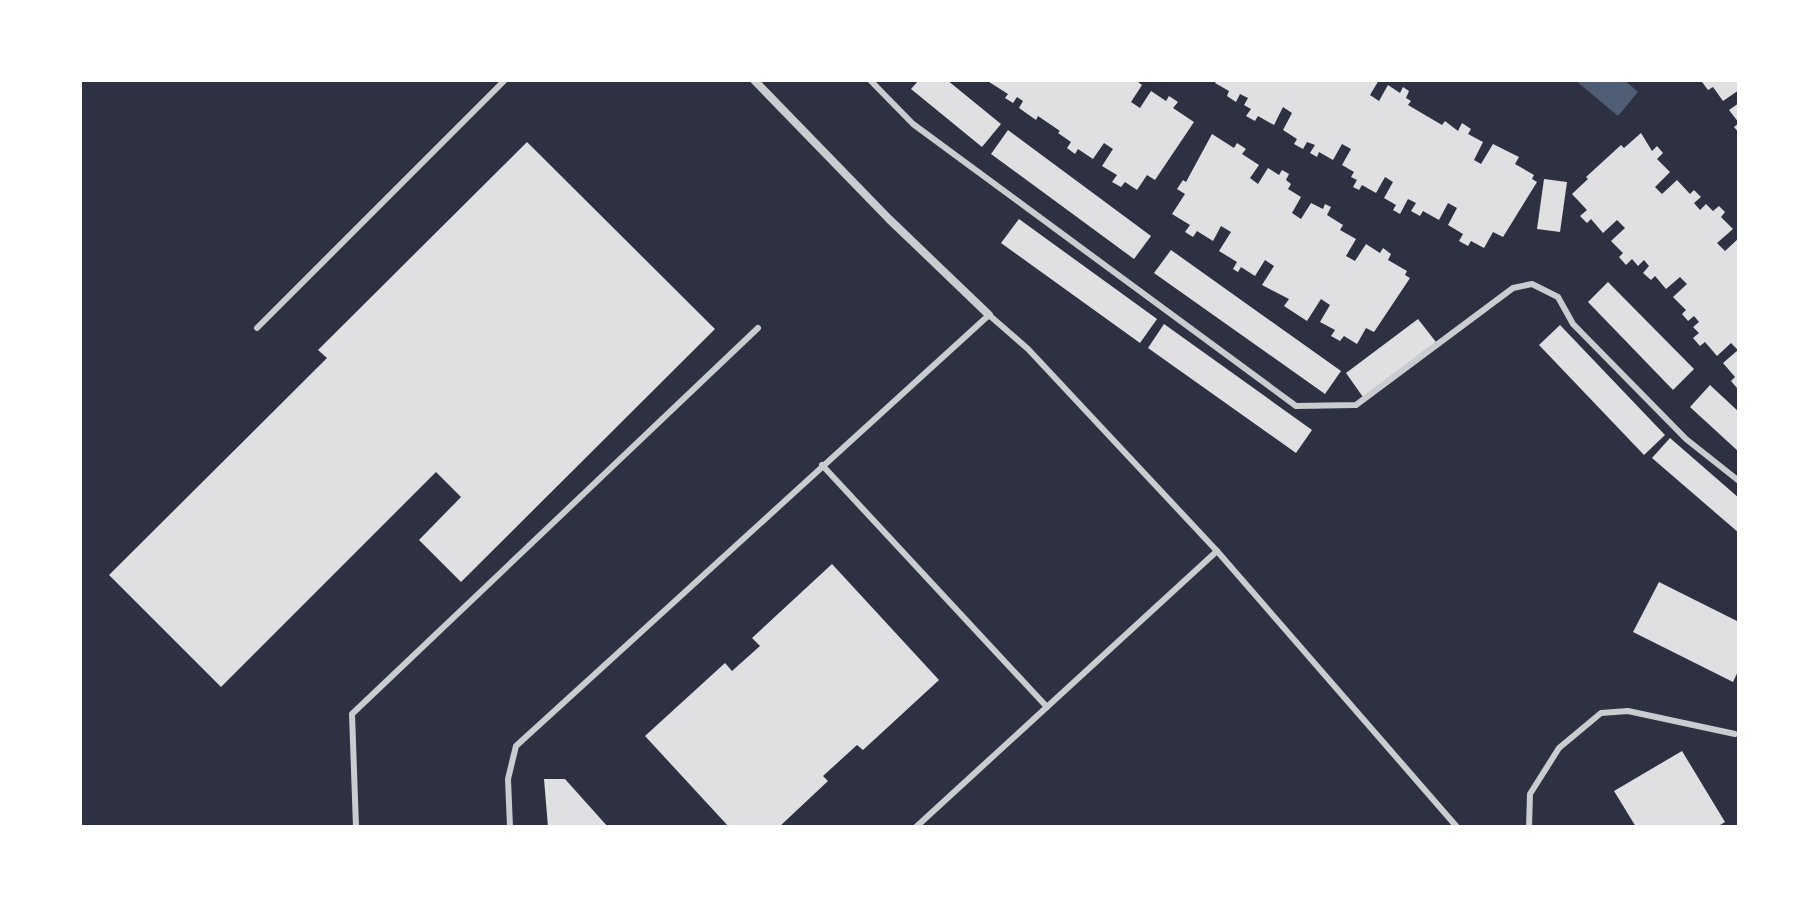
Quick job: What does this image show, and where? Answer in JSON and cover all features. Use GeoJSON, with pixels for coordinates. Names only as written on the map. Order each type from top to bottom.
{"type":"FeatureCollection","features":[{"type":"Feature","properties":{"kind":"street"},"geometry":{"type":"LineString","coordinates":[[754,80],[889,219],[989,315]]}},
{"type":"Feature","properties":{"kind":"lane"},"geometry":{"type":"LineString","coordinates":[[257,328],[505,80]]}},
{"type":"Feature","properties":{"kind":"lane"},"geometry":{"type":"LineString","coordinates":[[870,80],[913,124],[1296,406],[1356,405],[1513,288],[1532,284],[1558,297],[1573,324],[1686,439],[1739,481]]}},
{"type":"Feature","properties":{"kind":"lane"},"geometry":{"type":"LineString","coordinates":[[510,827],[508,779],[516,746],[989,315],[1028,349],[1217,551],[1457,827]]}},
{"type":"Feature","properties":{"kind":"lane"},"geometry":{"type":"LineString","coordinates":[[356,827],[352,714],[758,328]]}},
{"type":"Feature","properties":{"kind":"lane"},"geometry":{"type":"LineString","coordinates":[[822,465],[1047,707]]}},
{"type":"Feature","properties":{"kind":"lane"},"geometry":{"type":"LineString","coordinates":[[916,827],[1217,551]]}},
{"type":"Feature","properties":{"kind":"lane"},"geometry":{"type":"LineString","coordinates":[[1529,827],[1530,794],[1537,782],[1559,748],[1601,713],[1628,711],[1735,734]]}},
{"type":"Feature","properties":{"kind":"water"},"geometry":{"type":"Polygon","coordinates":[[[1575,80],[1624,80],[1638,92],[1618,116],[1575,80]]]}},
{"type":"Feature","properties":{"kind":"building"},"geometry":{"type":"Polygon","coordinates":[[[919,80],[947,80],[1001,124],[982,147],[911,89],[919,80]]]}},
{"type":"Feature","properties":{"kind":"building"},"geometry":{"type":"Polygon","coordinates":[[[986,80],[1135,80],[1142,85],[1131,102],[1140,108],[1151,91],[1166,101],[1169,96],[1178,102],[1173,108],[1194,122],[1155,180],[1147,175],[1137,190],[1125,182],[1121,187],[1112,182],[1117,175],[1102,166],[1113,149],[1104,143],[1093,159],[1078,149],[1075,154],[1067,148],[1071,142],[1058,133],[1060,131],[1038,116],[1036,120],[1019,108],[1023,101],[1017,97],[1013,103],[1005,98],[1008,94],[986,80]]]}},
{"type":"Feature","properties":{"kind":"building"},"geometry":{"type":"Polygon","coordinates":[[[1217,80],[1379,80],[1370,95],[1379,101],[1388,85],[1400,93],[1403,87],[1409,91],[1406,98],[1411,101],[1408,105],[1442,125],[1445,121],[1458,131],[1462,123],[1471,129],[1468,134],[1483,142],[1474,160],[1481,164],[1493,144],[1519,157],[1515,164],[1534,175],[1532,179],[1537,182],[1503,237],[1493,232],[1484,248],[1471,241],[1468,246],[1459,241],[1463,234],[1448,225],[1457,208],[1448,203],[1439,220],[1423,211],[1420,216],[1411,211],[1416,203],[1408,199],[1400,214],[1393,210],[1396,205],[1384,198],[1393,182],[1385,177],[1376,193],[1362,185],[1359,190],[1353,187],[1357,180],[1351,177],[1354,172],[1342,165],[1351,149],[1342,144],[1333,160],[1319,152],[1317,157],[1310,153],[1315,145],[1307,142],[1303,149],[1294,144],[1297,139],[1283,130],[1292,113],[1283,107],[1274,125],[1258,116],[1255,121],[1246,116],[1251,109],[1244,105],[1248,98],[1240,94],[1236,102],[1227,96],[1229,91],[1215,83],[1217,80]]]}},
{"type":"Feature","properties":{"kind":"building"},"geometry":{"type":"Polygon","coordinates":[[[1739,80],[1739,90],[1723,101],[1713,87],[1708,90],[1702,82],[1739,80]]]}},
{"type":"Feature","properties":{"kind":"building"},"geometry":{"type":"Polygon","coordinates":[[[1739,103],[1739,123],[1729,110],[1739,103]]]}},
{"type":"Feature","properties":{"kind":"building"},"geometry":{"type":"Polygon","coordinates":[[[1008,130],[1151,236],[1134,259],[991,154],[1008,130]]]}},
{"type":"Feature","properties":{"kind":"building"},"geometry":{"type":"Polygon","coordinates":[[[1641,133],[1652,151],[1657,146],[1663,153],[1657,159],[1670,172],[1655,187],[1662,194],[1677,180],[1690,194],[1694,190],[1701,197],[1694,203],[1700,210],[1706,204],[1713,211],[1719,206],[1725,212],[1721,217],[1733,229],[1717,243],[1725,251],[1739,238],[1738,350],[1731,343],[1717,356],[1705,342],[1700,346],[1693,338],[1699,333],[1693,327],[1699,322],[1694,316],[1688,321],[1682,314],[1686,310],[1673,297],[1687,284],[1680,277],[1666,289],[1655,276],[1651,280],[1643,273],[1649,266],[1644,260],[1638,266],[1632,259],[1626,265],[1619,257],[1623,253],[1611,241],[1625,228],[1617,220],[1603,233],[1591,219],[1587,223],[1580,216],[1587,210],[1572,194],[1621,145],[1624,148],[1641,133]]]}},
{"type":"Feature","properties":{"kind":"building"},"geometry":{"type":"Polygon","coordinates":[[[1212,134],[1234,148],[1237,143],[1246,149],[1242,154],[1259,165],[1250,178],[1258,184],[1268,168],[1279,175],[1282,170],[1289,174],[1286,180],[1291,184],[1288,189],[1301,197],[1292,213],[1301,219],[1311,203],[1323,209],[1325,204],[1331,207],[1327,215],[1343,225],[1340,230],[1356,239],[1346,256],[1355,261],[1366,244],[1380,253],[1383,248],[1391,254],[1388,260],[1407,271],[1405,275],[1410,278],[1374,332],[1366,328],[1357,344],[1344,336],[1340,341],[1331,336],[1335,330],[1320,322],[1330,305],[1321,299],[1307,321],[1284,306],[1289,299],[1262,285],[1274,266],[1265,260],[1255,276],[1241,267],[1238,272],[1233,269],[1237,262],[1219,251],[1231,232],[1221,226],[1213,241],[1197,231],[1193,237],[1185,232],[1190,225],[1172,214],[1185,194],[1177,189],[1183,180],[1186,182],[1212,134]]]}},
{"type":"Feature","properties":{"kind":"building"},"geometry":{"type":"Polygon","coordinates":[[[527,142],[715,329],[461,582],[419,540],[461,497],[436,472],[221,687],[109,575],[327,358],[318,350],[527,142]]]}},
{"type":"Feature","properties":{"kind":"building"},"geometry":{"type":"Polygon","coordinates":[[[1544,179],[1567,182],[1560,232],[1537,229],[1544,179]]]}},
{"type":"Feature","properties":{"kind":"building"},"geometry":{"type":"Polygon","coordinates":[[[1019,219],[1157,319],[1140,343],[1001,243],[1019,219]]]}},
{"type":"Feature","properties":{"kind":"building"},"geometry":{"type":"Polygon","coordinates":[[[1171,250],[1341,371],[1325,394],[1154,273],[1171,250]]]}},
{"type":"Feature","properties":{"kind":"building"},"geometry":{"type":"Polygon","coordinates":[[[1608,282],[1694,369],[1673,390],[1588,302],[1608,282]]]}},
{"type":"Feature","properties":{"kind":"building"},"geometry":{"type":"Polygon","coordinates":[[[1418,319],[1436,342],[1363,397],[1346,373],[1418,319]]]}},
{"type":"Feature","properties":{"kind":"building"},"geometry":{"type":"Polygon","coordinates":[[[1164,324],[1312,430],[1296,453],[1148,348],[1164,324]]]}},
{"type":"Feature","properties":{"kind":"building"},"geometry":{"type":"Polygon","coordinates":[[[1560,325],[1665,435],[1644,455],[1539,345],[1560,325]]]}},
{"type":"Feature","properties":{"kind":"building"},"geometry":{"type":"Polygon","coordinates":[[[1738,350],[1737,388],[1731,381],[1735,377],[1723,363],[1738,350]]]}},
{"type":"Feature","properties":{"kind":"building"},"geometry":{"type":"Polygon","coordinates":[[[1710,385],[1739,412],[1739,452],[1690,407],[1710,385]]]}},
{"type":"Feature","properties":{"kind":"building"},"geometry":{"type":"Polygon","coordinates":[[[1670,438],[1739,498],[1739,533],[1652,458],[1670,438]]]}},
{"type":"Feature","properties":{"kind":"building"},"geometry":{"type":"Polygon","coordinates":[[[832,564],[939,680],[863,750],[857,745],[823,776],[828,781],[779,827],[729,827],[645,736],[725,663],[732,671],[760,646],[752,638],[832,564]]]}},
{"type":"Feature","properties":{"kind":"building"},"geometry":{"type":"Polygon","coordinates":[[[1659,582],[1739,622],[1739,669],[1733,682],[1633,632],[1659,582]]]}},
{"type":"Feature","properties":{"kind":"building"},"geometry":{"type":"Polygon","coordinates":[[[1682,751],[1725,822],[1717,827],[1636,827],[1614,791],[1682,751]]]}},
{"type":"Feature","properties":{"kind":"building"},"geometry":{"type":"Polygon","coordinates":[[[544,779],[565,779],[608,827],[548,827],[544,779]]]}}]}
